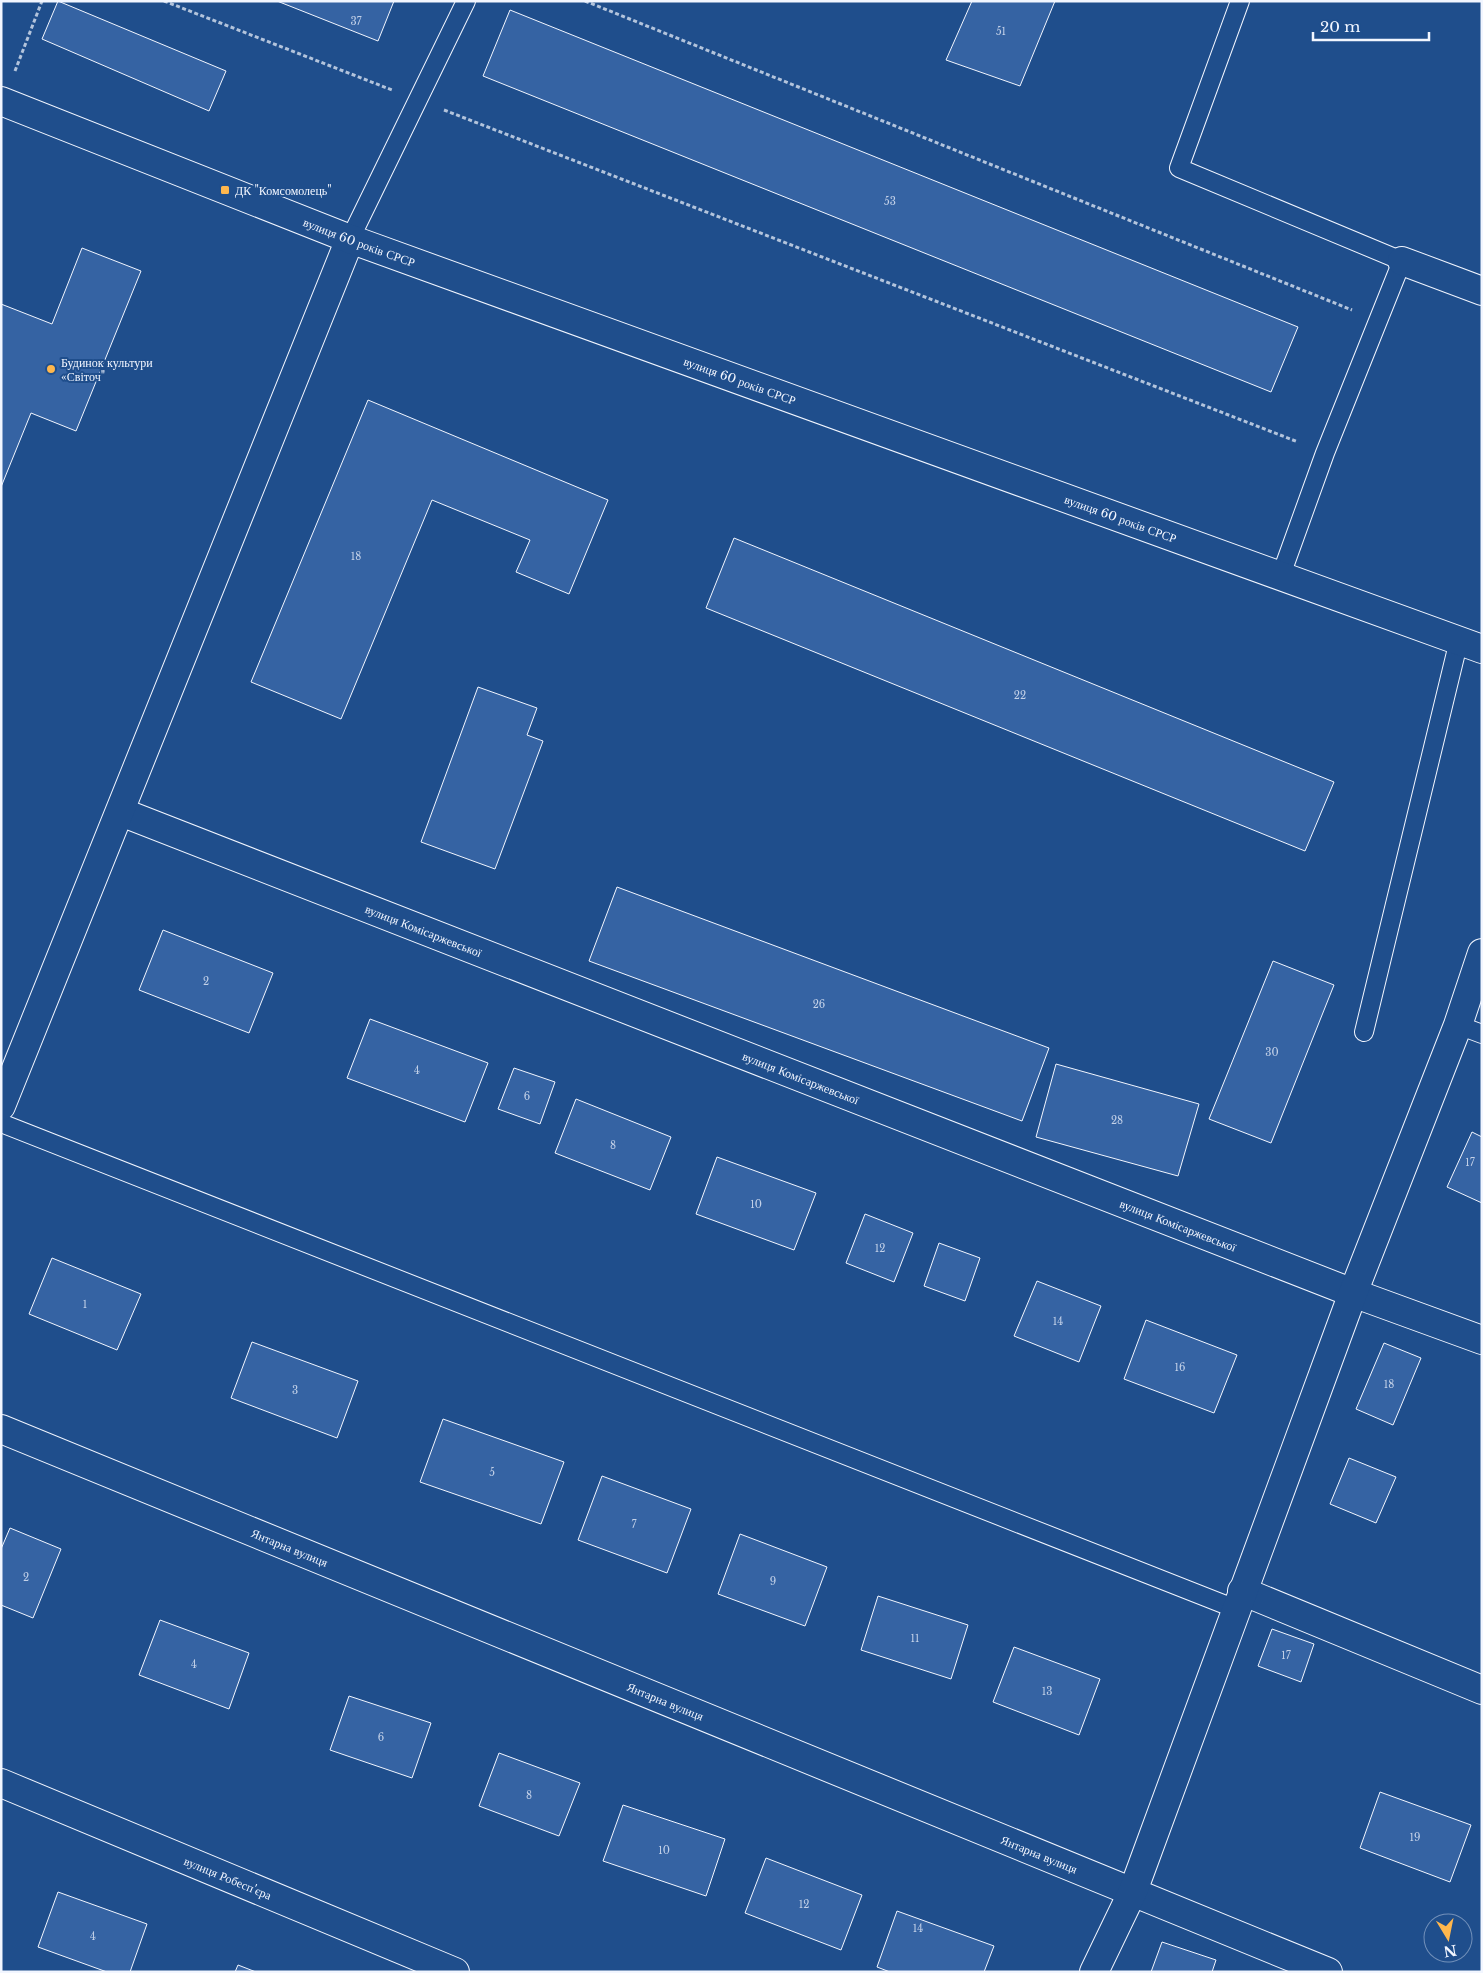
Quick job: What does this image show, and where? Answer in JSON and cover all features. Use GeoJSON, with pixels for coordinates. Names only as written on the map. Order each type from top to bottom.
{"type":"FeatureCollection","features":[{"type":"Feature","properties":{"kind":"street","name":"вулиця 60 років СРСР"},"geometry":{"type":"LineString","coordinates":[[2,102],[350,239],[1470,644]]}},
{"type":"Feature","properties":{"kind":"street"},"geometry":{"type":"LineString","coordinates":[[1,1106],[350,239]]}},
{"type":"Feature","properties":{"kind":"street"},"geometry":{"type":"LineString","coordinates":[[1402,261],[1482,291]]}},
{"type":"Feature","properties":{"kind":"street","name":"вулиця Комісаржевської"},"geometry":{"type":"LineString","coordinates":[[120,812],[1353,1293],[1482,1340]]}},
{"type":"Feature","properties":{"kind":"street"},"geometry":{"type":"LineString","coordinates":[[1094,1972],[1132,1891],[1353,1293],[1470,1030],[1482,953]]}},
{"type":"Feature","properties":{"kind":"street","name":"Янтарна вулиця"},"geometry":{"type":"LineString","coordinates":[[1,1429],[1328,1972]]}},
{"type":"Feature","properties":{"kind":"street"},"geometry":{"type":"LineString","coordinates":[[1239,1600],[1482,1690]]}},
{"type":"Feature","properties":{"kind":"street","name":"вулиця Робесп'єра"},"geometry":{"type":"LineString","coordinates":[[1,1783],[455,1972]]}},
{"type":"Feature","properties":{"kind":"lane"},"geometry":{"type":"LineString","coordinates":[[350,239],[466,1]]}},
{"type":"Feature","properties":{"kind":"lane"},"geometry":{"type":"LineString","coordinates":[[1240,1],[1179,168],[1402,261],[1325,453],[1281,575]]}},
{"type":"Feature","properties":{"kind":"lane"},"geometry":{"type":"LineString","coordinates":[[1364,1032],[1470,644]]}},
{"type":"Feature","properties":{"kind":"lane"},"geometry":{"type":"LineString","coordinates":[[1,1123],[1239,1600]]}},
{"type":"Feature","properties":{"kind":"path"},"geometry":{"type":"LineString","coordinates":[[2,102],[42,1]]}},
{"type":"Feature","properties":{"kind":"path"},"geometry":{"type":"LineString","coordinates":[[164,1],[1325,453]]}},
{"type":"Feature","properties":{"kind":"path"},"geometry":{"type":"LineString","coordinates":[[585,1],[1378,321]]}},
{"type":"Feature","properties":{"kind":"building"},"geometry":{"type":"Polygon","coordinates":[[[58,1],[226,71],[209,111],[42,39],[58,1]]]}},
{"type":"Feature","properties":{"kind":"building"},"geometry":{"type":"Polygon","coordinates":[[[277,1],[394,1],[378,41],[277,1]]]}},
{"type":"Feature","properties":{"kind":"building"},"geometry":{"type":"Polygon","coordinates":[[[972,1],[1055,1],[1020,86],[946,60],[972,1]]]}},
{"type":"Feature","properties":{"kind":"building"},"geometry":{"type":"Polygon","coordinates":[[[510,10],[1298,327],[1271,392],[483,76],[510,10]]]}},
{"type":"Feature","properties":{"kind":"building","name":"Будинок культури «Світоч\""},"geometry":{"type":"Polygon","coordinates":[[[82,248],[141,271],[76,431],[31,413],[1,487],[1,304],[52,324],[82,248]]]}},
{"type":"Feature","properties":{"kind":"building"},"geometry":{"type":"Polygon","coordinates":[[[368,400],[608,500],[569,594],[516,572],[530,540],[432,500],[341,719],[251,682],[368,400]]]}},
{"type":"Feature","properties":{"kind":"building"},"geometry":{"type":"Polygon","coordinates":[[[734,538],[1334,782],[1305,851],[706,608],[734,538]]]}},
{"type":"Feature","properties":{"kind":"building"},"geometry":{"type":"Polygon","coordinates":[[[478,687],[537,708],[527,735],[543,741],[495,869],[421,842],[478,687]]]}},
{"type":"Feature","properties":{"kind":"building"},"geometry":{"type":"Polygon","coordinates":[[[617,887],[1049,1048],[1022,1121],[589,961],[617,887]]]}},
{"type":"Feature","properties":{"kind":"building"},"geometry":{"type":"Polygon","coordinates":[[[163,930],[273,973],[249,1033],[139,990],[163,930]]]}},
{"type":"Feature","properties":{"kind":"building"},"geometry":{"type":"Polygon","coordinates":[[[1273,961],[1334,985],[1271,1143],[1209,1119],[1273,961]]]}},
{"type":"Feature","properties":{"kind":"building"},"geometry":{"type":"Polygon","coordinates":[[[370,1019],[488,1063],[465,1122],[347,1078],[370,1019]]]}},
{"type":"Feature","properties":{"kind":"building"},"geometry":{"type":"Polygon","coordinates":[[[1056,1064],[1199,1104],[1178,1176],[1036,1137],[1056,1064]]]}},
{"type":"Feature","properties":{"kind":"building"},"geometry":{"type":"Polygon","coordinates":[[[514,1068],[555,1082],[540,1124],[498,1109],[514,1068]]]}},
{"type":"Feature","properties":{"kind":"building"},"geometry":{"type":"Polygon","coordinates":[[[576,1099],[671,1137],[650,1190],[555,1153],[576,1099]]]}},
{"type":"Feature","properties":{"kind":"building"},"geometry":{"type":"Polygon","coordinates":[[[1472,1132],[1482,1137],[1482,1203],[1447,1187],[1472,1132]]]}},
{"type":"Feature","properties":{"kind":"building"},"geometry":{"type":"Polygon","coordinates":[[[717,1157],[816,1193],[794,1250],[696,1214],[717,1157]]]}},
{"type":"Feature","properties":{"kind":"building"},"geometry":{"type":"Polygon","coordinates":[[[865,1214],[913,1233],[894,1282],[846,1263],[865,1214]]]}},
{"type":"Feature","properties":{"kind":"building"},"geometry":{"type":"Polygon","coordinates":[[[939,1243],[980,1258],[965,1301],[924,1286],[939,1243]]]}},
{"type":"Feature","properties":{"kind":"building"},"geometry":{"type":"Polygon","coordinates":[[[52,1258],[141,1294],[117,1350],[29,1314],[52,1258]]]}},
{"type":"Feature","properties":{"kind":"building"},"geometry":{"type":"Polygon","coordinates":[[[1037,1281],[1101,1306],[1079,1362],[1014,1336],[1037,1281]]]}},
{"type":"Feature","properties":{"kind":"building"},"geometry":{"type":"Polygon","coordinates":[[[1146,1320],[1237,1355],[1214,1413],[1124,1379],[1146,1320]]]}},
{"type":"Feature","properties":{"kind":"building"},"geometry":{"type":"Polygon","coordinates":[[[252,1342],[358,1381],[337,1438],[231,1398],[252,1342]]]}},
{"type":"Feature","properties":{"kind":"building"},"geometry":{"type":"Polygon","coordinates":[[[1384,1343],[1421,1358],[1393,1425],[1356,1409],[1384,1343]]]}},
{"type":"Feature","properties":{"kind":"building"},"geometry":{"type":"Polygon","coordinates":[[[443,1419],[564,1462],[541,1524],[420,1482],[443,1419]]]}},
{"type":"Feature","properties":{"kind":"building"},"geometry":{"type":"Polygon","coordinates":[[[1349,1458],[1396,1477],[1376,1523],[1330,1504],[1349,1458]]]}},
{"type":"Feature","properties":{"kind":"building"},"geometry":{"type":"Polygon","coordinates":[[[602,1476],[691,1509],[667,1573],[578,1540],[602,1476]]]}},
{"type":"Feature","properties":{"kind":"building"},"geometry":{"type":"Polygon","coordinates":[[[10,1528],[61,1549],[33,1618],[1,1605],[1,1549],[10,1528]]]}},
{"type":"Feature","properties":{"kind":"building"},"geometry":{"type":"Polygon","coordinates":[[[740,1534],[827,1567],[805,1626],[718,1594],[740,1534]]]}},
{"type":"Feature","properties":{"kind":"building"},"geometry":{"type":"Polygon","coordinates":[[[878,1596],[968,1625],[951,1679],[861,1650],[878,1596]]]}},
{"type":"Feature","properties":{"kind":"building"},"geometry":{"type":"Polygon","coordinates":[[[160,1620],[249,1653],[229,1709],[139,1675],[160,1620]]]}},
{"type":"Feature","properties":{"kind":"building"},"geometry":{"type":"Polygon","coordinates":[[[1272,1629],[1314,1644],[1301,1682],[1258,1666],[1272,1629]]]}},
{"type":"Feature","properties":{"kind":"building"},"geometry":{"type":"Polygon","coordinates":[[[1014,1647],[1100,1679],[1079,1735],[993,1702],[1014,1647]]]}},
{"type":"Feature","properties":{"kind":"building"},"geometry":{"type":"Polygon","coordinates":[[[349,1696],[431,1723],[412,1778],[330,1750],[349,1696]]]}},
{"type":"Feature","properties":{"kind":"building"},"geometry":{"type":"Polygon","coordinates":[[[499,1753],[580,1783],[559,1836],[479,1806],[499,1753]]]}},
{"type":"Feature","properties":{"kind":"building"},"geometry":{"type":"Polygon","coordinates":[[[1380,1792],[1471,1825],[1450,1882],[1360,1848],[1380,1792]]]}},
{"type":"Feature","properties":{"kind":"building"},"geometry":{"type":"Polygon","coordinates":[[[623,1805],[725,1839],[706,1896],[603,1861],[623,1805]]]}},
{"type":"Feature","properties":{"kind":"building"},"geometry":{"type":"Polygon","coordinates":[[[766,1858],[862,1895],[841,1950],[745,1913],[766,1858]]]}},
{"type":"Feature","properties":{"kind":"building"},"geometry":{"type":"Polygon","coordinates":[[[58,1892],[147,1924],[130,1972],[107,1972],[38,1947],[58,1892]]]}},
{"type":"Feature","properties":{"kind":"building"},"geometry":{"type":"Polygon","coordinates":[[[897,1911],[994,1946],[984,1972],[890,1972],[877,1967],[897,1911]]]}},
{"type":"Feature","properties":{"kind":"building"},"geometry":{"type":"Polygon","coordinates":[[[1162,1942],[1216,1960],[1212,1972],[1151,1972],[1162,1942]]]}},
{"type":"Feature","properties":{"kind":"building"},"geometry":{"type":"Polygon","coordinates":[[[238,1965],[256,1972],[235,1972],[238,1965]]]}},
{"type":"Feature","properties":{"kind":"place","name":"ДК \"Комсомолець\""},"geometry":{"type":"Point","coordinates":[225,190]}},
{"type":"Feature","properties":{"kind":"place","name":"Будинок культури «Світоч\""},"geometry":{"type":"Point","coordinates":[51,369]}}]}
